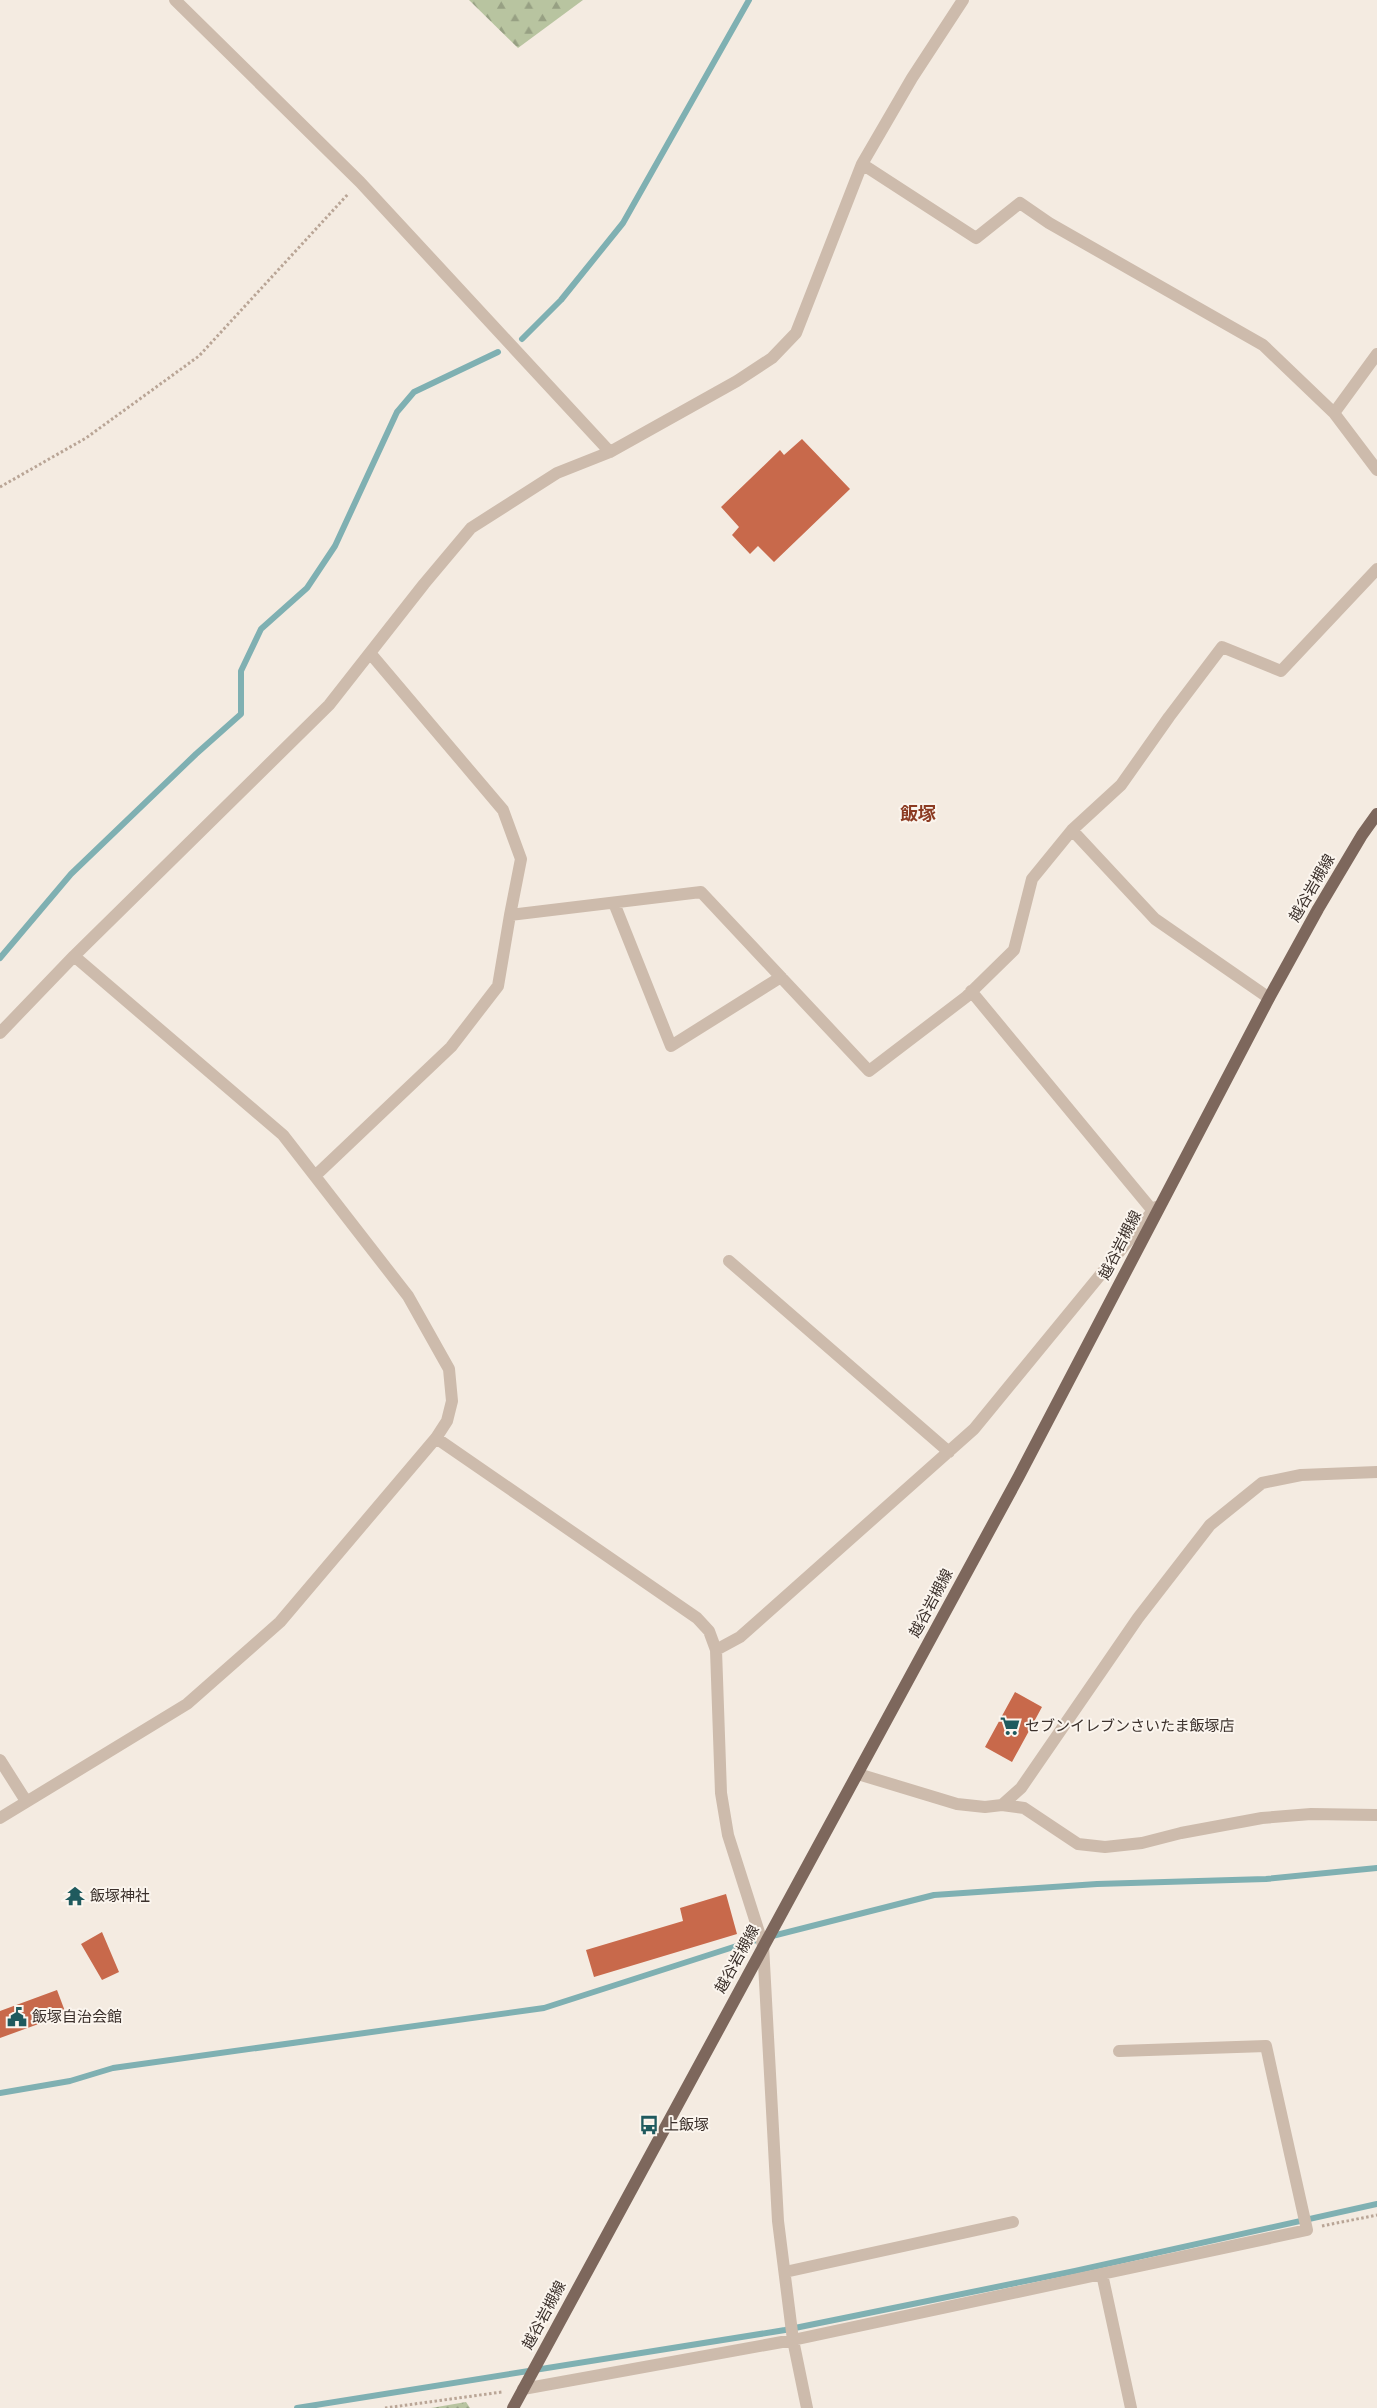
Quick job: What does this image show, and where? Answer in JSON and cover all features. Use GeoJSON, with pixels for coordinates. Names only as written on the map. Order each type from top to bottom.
{"type":"FeatureCollection","features":[{"type":"Feature","properties":{"kind":"main road","name":"越谷岩槻線"},"geometry":{"type":"LineString","coordinates":[[513,2408],[1019,1476],[1269,998],[1318,909],[1362,835],[1377,814]]}},
{"type":"Feature","properties":{"kind":"street"},"geometry":{"type":"LineString","coordinates":[[175,0],[360,182],[610,452]]}},
{"type":"Feature","properties":{"kind":"street"},"geometry":{"type":"LineString","coordinates":[[0,1033],[74,956],[329,705],[471,528],[556,473],[610,452],[737,381],[772,358],[796,333],[862,164],[931,48],[964,0]]}},
{"type":"Feature","properties":{"kind":"street"},"geometry":{"type":"LineString","coordinates":[[862,164],[976,238],[1020,203],[1049,223],[1263,345],[1334,413],[1377,470]]}},
{"type":"Feature","properties":{"kind":"street"},"geometry":{"type":"LineString","coordinates":[[1334,413],[1377,354]]}},
{"type":"Feature","properties":{"kind":"street"},"geometry":{"type":"LineString","coordinates":[[510,915],[701,892],[869,1071],[971,991],[1014,950],[1032,879],[1072,830],[1121,785],[1168,717],[1222,647],[1281,671],[1377,569]]}},
{"type":"Feature","properties":{"kind":"street"},"geometry":{"type":"LineString","coordinates":[[315,1176],[451,1047],[498,986],[521,859],[503,810],[370,653]]}},
{"type":"Feature","properties":{"kind":"street"},"geometry":{"type":"LineString","coordinates":[[1072,830],[1155,919],[1269,998]]}},
{"type":"Feature","properties":{"kind":"street"},"geometry":{"type":"LineString","coordinates":[[614,903],[671,1046],[781,977]]}},
{"type":"Feature","properties":{"kind":"street"},"geometry":{"type":"LineString","coordinates":[[0,1818],[187,1704],[273,1629],[436,1438],[447,1421],[452,1401],[449,1369],[408,1296],[283,1135],[74,956]]}},
{"type":"Feature","properties":{"kind":"street"},"geometry":{"type":"LineString","coordinates":[[971,991],[1153,1211]]}},
{"type":"Feature","properties":{"kind":"street"},"geometry":{"type":"LineString","coordinates":[[716,1650],[740,1637],[974,1430],[1162,1200]]}},
{"type":"Feature","properties":{"kind":"street"},"geometry":{"type":"LineString","coordinates":[[729,1261],[949,1452]]}},
{"type":"Feature","properties":{"kind":"street"},"geometry":{"type":"LineString","coordinates":[[436,1438],[697,1618],[709,1631],[716,1650],[722,1793],[728,1835],[763,1945],[778,2222],[793,2340],[807,2408]]}},
{"type":"Feature","properties":{"kind":"street"},"geometry":{"type":"LineString","coordinates":[[1002,1805],[1022,1788],[1138,1618],[1210,1525],[1262,1483],[1301,1475],[1377,1472]]}},
{"type":"Feature","properties":{"kind":"street"},"geometry":{"type":"LineString","coordinates":[[0,1760],[26,1801]]}},
{"type":"Feature","properties":{"kind":"street"},"geometry":{"type":"LineString","coordinates":[[858,1774],[957,1804],[985,1807],[1002,1805],[1024,1808],[1078,1844],[1105,1847],[1142,1843],[1181,1833],[1262,1818],[1311,1814],[1377,1815]]}},
{"type":"Feature","properties":{"kind":"street"},"geometry":{"type":"LineString","coordinates":[[523,2390],[793,2340],[1307,2230],[1266,2046],[1119,2051]]}},
{"type":"Feature","properties":{"kind":"street"},"geometry":{"type":"LineString","coordinates":[[785,2272],[1013,2222]]}},
{"type":"Feature","properties":{"kind":"street"},"geometry":{"type":"LineString","coordinates":[[1102,2274],[1131,2408]]}},
{"type":"Feature","properties":{"kind":"path"},"geometry":{"type":"LineString","coordinates":[[0,487],[86,438],[199,356],[360,182]]}},
{"type":"Feature","properties":{"kind":"path"},"geometry":{"type":"LineString","coordinates":[[1307,2230],[1377,2215]]}},
{"type":"Feature","properties":{"kind":"path"},"geometry":{"type":"LineString","coordinates":[[385,2408],[523,2390]]}},
{"type":"Feature","properties":{"kind":"green space"},"geometry":{"type":"Polygon","coordinates":[[[469,0],[583,0],[518,48],[469,0]]]}},
{"type":"Feature","properties":{"kind":"green space"},"geometry":{"type":"Polygon","coordinates":[[[466,2402],[470,2408],[431,2408],[466,2402]]]}},
{"type":"Feature","properties":{"kind":"building"},"geometry":{"type":"Polygon","coordinates":[[[802,439],[850,489],[774,562],[758,546],[750,554],[732,535],[739,527],[721,507],[780,450],[784,455],[802,439]]]}},
{"type":"Feature","properties":{"kind":"building"},"geometry":{"type":"Polygon","coordinates":[[[1015,1692],[1042,1707],[1012,1762],[985,1747],[1015,1692]]]}},
{"type":"Feature","properties":{"kind":"building"},"geometry":{"type":"Polygon","coordinates":[[[726,1894],[737,1934],[594,1977],[586,1950],[683,1921],[680,1908],[726,1894]]]}},
{"type":"Feature","properties":{"kind":"building"},"geometry":{"type":"Polygon","coordinates":[[[102,1932],[119,1972],[102,1980],[81,1944],[102,1932]]]}},
{"type":"Feature","properties":{"kind":"building"},"geometry":{"type":"Polygon","coordinates":[[[57,1990],[66,2014],[0,2038],[0,2011],[57,1990]]]}},
{"type":"Feature","properties":{"kind":"waterway"},"geometry":{"type":"LineString","coordinates":[[522,339],[561,300],[623,223],[749,0]]}},
{"type":"Feature","properties":{"kind":"waterway"},"geometry":{"type":"LineString","coordinates":[[0,958],[71,874],[196,754],[241,714],[241,671],[261,629],[307,588],[335,546],[397,412],[414,392],[498,352]]}},
{"type":"Feature","properties":{"kind":"waterway"},"geometry":{"type":"LineString","coordinates":[[0,2093],[70,2081],[113,2068],[544,2008],[749,1942],[934,1895],[1097,1884],[1266,1879],[1377,1868]]}},
{"type":"Feature","properties":{"kind":"waterway"},"geometry":{"type":"LineString","coordinates":[[297,2408],[785,2330],[1075,2271],[1377,2204]]}},
{"type":"Feature","properties":{"kind":"place","name":"セブンイレブンさいたま飯塚店"},"geometry":{"type":"Point","coordinates":[1010,1726]}},
{"type":"Feature","properties":{"kind":"place","name":"飯塚神社"},"geometry":{"type":"Point","coordinates":[75,1896]}},
{"type":"Feature","properties":{"kind":"place","name":"飯塚自治会館"},"geometry":{"type":"Point","coordinates":[17,2017]}},
{"type":"Feature","properties":{"kind":"place","name":"上飯塚"},"geometry":{"type":"Point","coordinates":[649,2125]}},
{"type":"Feature","properties":{"kind":"district","name":"飯塚"},"geometry":{"type":"Point","coordinates":[918,814]}}]}
